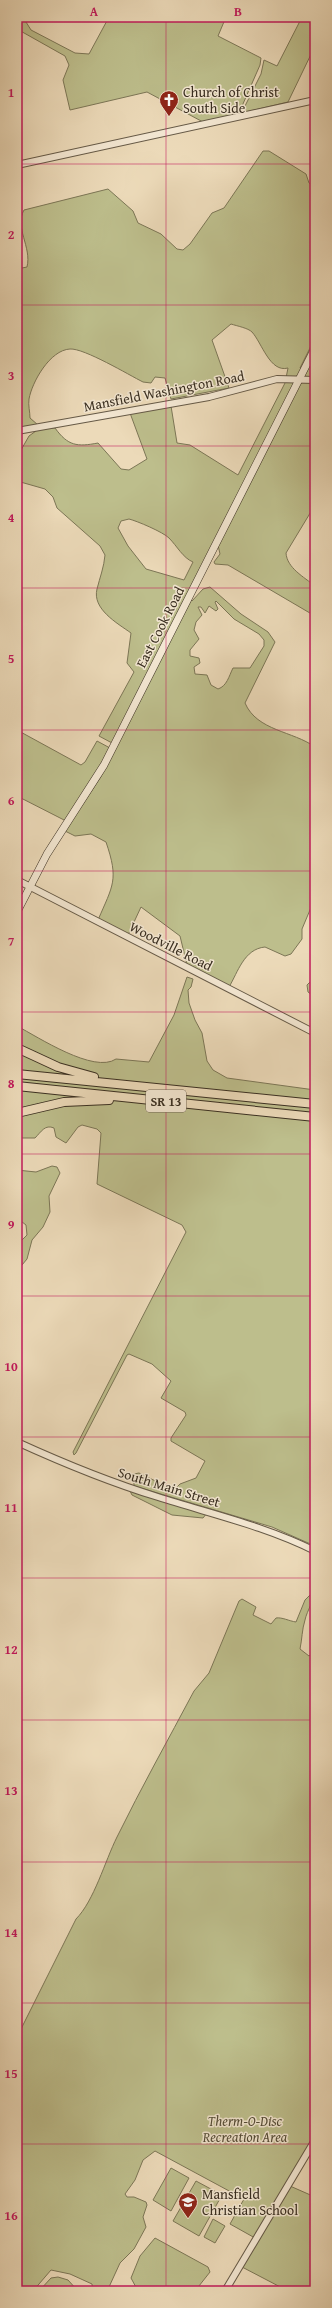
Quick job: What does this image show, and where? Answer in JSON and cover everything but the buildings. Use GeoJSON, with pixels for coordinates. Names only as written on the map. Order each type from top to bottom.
{"type":"FeatureCollection","features":[{"type":"Feature","properties":{"kind":"highway"},"geometry":{"type":"LineString","coordinates":[[17,1048],[68,1070],[150,1087]]}},
{"type":"Feature","properties":{"kind":"highway","name":"SR 13"},"geometry":{"type":"LineString","coordinates":[[17,1074],[315,1104]]}},
{"type":"Feature","properties":{"kind":"highway","name":"SR 13"},"geometry":{"type":"LineString","coordinates":[[17,1086],[315,1116]]}},
{"type":"Feature","properties":{"kind":"highway"},"geometry":{"type":"LineString","coordinates":[[17,1113],[54,1104],[93,1100],[204,1105]]}},
{"type":"Feature","properties":{"kind":"main road","name":"East Cook Road"},"geometry":{"type":"LineString","coordinates":[[17,912],[47,854],[101,770],[315,348]]}},
{"type":"Feature","properties":{"kind":"street"},"geometry":{"type":"LineString","coordinates":[[17,165],[315,100]]}},
{"type":"Feature","properties":{"kind":"street","name":"Mansfield Washington Road"},"geometry":{"type":"LineString","coordinates":[[17,431],[209,397],[277,380],[315,380]]}},
{"type":"Feature","properties":{"kind":"street","name":"Woodville Road"},"geometry":{"type":"LineString","coordinates":[[17,880],[315,1033]]}},
{"type":"Feature","properties":{"kind":"street","name":"South Main Street"},"geometry":{"type":"LineString","coordinates":[[17,1442],[100,1478],[160,1498],[267,1530],[315,1551]]}},
{"type":"Feature","properties":{"kind":"street"},"geometry":{"type":"LineString","coordinates":[[225,2291],[315,2140]]}},
{"type":"Feature","properties":{"kind":"green space"},"geometry":{"type":"Polygon","coordinates":[[[17,17],[26,22],[31,30],[75,53],[89,54],[109,17],[226,17],[218,36],[261,58],[260,65],[239,113],[203,122],[147,92],[70,110],[63,80],[69,65],[65,56],[17,29],[17,17]]]}},
{"type":"Feature","properties":{"kind":"green space"},"geometry":{"type":"Polygon","coordinates":[[[292,17],[315,17],[315,46],[288,102],[246,112],[244,108],[261,74],[264,60],[277,66],[300,21],[292,17]]]}},
{"type":"Feature","properties":{"kind":"green space"},"geometry":{"type":"Polygon","coordinates":[[[263,151],[269,151],[306,174],[309,183],[315,186],[315,338],[300,368],[309,368],[315,356],[315,505],[286,553],[289,563],[293,568],[315,586],[315,616],[228,565],[215,564],[214,562],[220,554],[218,545],[112,743],[99,736],[134,672],[127,663],[131,633],[107,615],[98,603],[96,596],[97,589],[105,555],[100,546],[57,508],[53,497],[45,489],[17,481],[17,457],[29,436],[40,428],[55,428],[64,438],[74,444],[84,445],[98,443],[121,469],[129,470],[147,459],[130,413],[171,406],[177,443],[190,445],[238,475],[285,383],[288,368],[276,366],[271,362],[252,332],[245,328],[231,324],[212,340],[229,388],[171,399],[165,378],[155,377],[151,383],[143,382],[96,357],[70,349],[56,355],[49,361],[43,368],[34,384],[29,399],[30,418],[38,425],[17,429],[17,269],[27,267],[28,260],[21,217],[24,210],[108,189],[133,211],[138,223],[161,234],[177,249],[183,250],[190,244],[212,213],[224,208],[263,151]],[[129,519],[121,521],[118,528],[128,546],[146,569],[184,580],[193,562],[183,555],[169,538],[150,527],[129,519]]]}},
{"type":"Feature","properties":{"kind":"green space"},"geometry":{"type":"Polygon","coordinates":[[[210,587],[241,614],[268,632],[275,642],[245,703],[251,712],[258,719],[276,730],[296,737],[315,747],[315,898],[302,929],[302,939],[291,954],[285,956],[265,947],[252,952],[242,962],[229,987],[187,965],[180,936],[141,907],[128,935],[98,920],[111,890],[113,874],[106,842],[91,834],[75,836],[65,831],[100,778],[191,600],[192,601],[203,589],[210,587]],[[216,601],[215,602],[218,609],[216,611],[209,606],[205,613],[201,607],[198,607],[202,615],[196,622],[194,630],[199,639],[190,650],[190,656],[199,658],[200,663],[194,667],[195,674],[207,675],[211,685],[218,689],[224,686],[233,668],[250,668],[264,646],[264,640],[259,634],[234,619],[216,601]]]}},
{"type":"Feature","properties":{"kind":"green space"},"geometry":{"type":"Polygon","coordinates":[[[17,730],[81,765],[85,762],[97,741],[110,748],[90,784],[66,821],[17,796],[17,730]]]}},
{"type":"Feature","properties":{"kind":"green space"},"geometry":{"type":"Polygon","coordinates":[[[187,977],[193,979],[191,987],[188,990],[189,1003],[195,1020],[202,1033],[207,1061],[213,1070],[227,1078],[315,1090],[315,1546],[272,1527],[134,1486],[134,1474],[139,1473],[174,1490],[180,1484],[196,1478],[205,1461],[171,1441],[171,1438],[186,1415],[185,1412],[161,1398],[171,1381],[152,1364],[129,1354],[127,1355],[74,1455],[73,1452],[186,1232],[182,1225],[97,1184],[101,1133],[97,1129],[82,1125],[78,1127],[66,1143],[56,1137],[54,1128],[51,1127],[43,1129],[35,1138],[17,1138],[17,1026],[66,1052],[94,1062],[106,1062],[116,1059],[149,1062],[174,1015],[187,977]]]}},
{"type":"Feature","properties":{"kind":"green space"},"geometry":{"type":"Polygon","coordinates":[[[315,977],[315,997],[308,992],[307,985],[315,977]]]}},
{"type":"Feature","properties":{"kind":"green space"},"geometry":{"type":"Polygon","coordinates":[[[52,1166],[57,1167],[60,1173],[49,1196],[50,1212],[43,1227],[32,1240],[27,1259],[17,1271],[17,1245],[27,1235],[26,1225],[17,1218],[17,1170],[36,1172],[52,1166]]]}},
{"type":"Feature","properties":{"kind":"green space"},"geometry":{"type":"Polygon","coordinates":[[[130,1491],[207,1513],[203,1518],[172,1515],[132,1495],[130,1491]]]}},
{"type":"Feature","properties":{"kind":"green space","name":"Therm-O-Disc Recreation Area"},"geometry":{"type":"Polygon","coordinates":[[[315,1590],[314,1598],[307,1612],[304,1623],[300,1649],[309,1656],[315,1651],[315,2137],[255,2238],[230,2224],[244,2199],[155,2151],[143,2160],[135,2180],[125,2194],[127,2197],[134,2197],[146,2202],[147,2205],[143,2217],[146,2227],[134,2249],[120,2263],[109,2287],[103,2288],[101,2291],[93,2291],[92,2284],[70,2274],[51,2270],[33,2291],[17,2291],[17,2037],[76,1919],[94,1891],[117,1837],[145,1782],[194,1691],[209,1673],[239,1601],[242,1599],[256,1607],[253,1615],[271,1624],[276,1618],[296,1622],[305,1600],[315,1590]]]}},
{"type":"Feature","properties":{"kind":"green space"},"geometry":{"type":"Polygon","coordinates":[[[171,2168],[189,2178],[171,2211],[153,2200],[171,2168]]]}},
{"type":"Feature","properties":{"kind":"green space"},"geometry":{"type":"Polygon","coordinates":[[[196,2181],[222,2195],[199,2236],[173,2221],[196,2181]]]}},
{"type":"Feature","properties":{"kind":"green space"},"geometry":{"type":"Polygon","coordinates":[[[290,2186],[315,2197],[315,2291],[288,2291],[242,2267],[290,2186]]]}},
{"type":"Feature","properties":{"kind":"green space"},"geometry":{"type":"Polygon","coordinates":[[[213,2219],[225,2226],[215,2243],[204,2237],[213,2219]]]}},
{"type":"Feature","properties":{"kind":"green space"},"geometry":{"type":"Polygon","coordinates":[[[155,2238],[208,2267],[210,2272],[195,2291],[138,2291],[131,2278],[140,2256],[155,2238]]]}},
{"type":"Feature","properties":{"kind":"green space"},"geometry":{"type":"Polygon","coordinates":[[[58,2277],[68,2280],[78,2291],[39,2291],[51,2278],[58,2277]]]}},
{"type":"Feature","properties":{"kind":"place","name":"Church of Christ South Side"},"geometry":{"type":"Point","coordinates":[169,117]}},
{"type":"Feature","properties":{"kind":"place","name":"Mansfield Christian School"},"geometry":{"type":"Point","coordinates":[188,2219]}}]}
